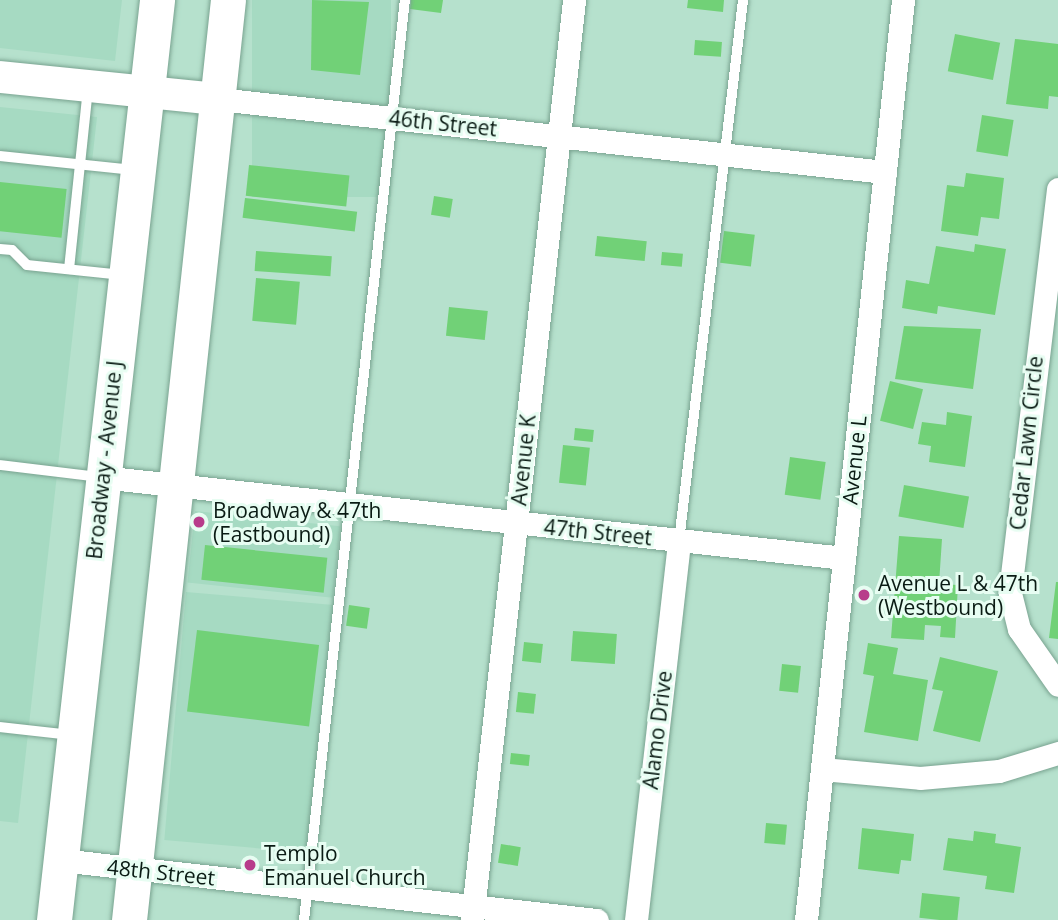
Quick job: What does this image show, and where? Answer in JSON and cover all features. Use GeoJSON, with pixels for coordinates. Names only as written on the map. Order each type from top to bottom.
{"type":"FeatureCollection","features":[{"type":"Feature","properties":{"kind":"main road","name":"Broadway - Avenue J"},"geometry":{"type":"LineString","coordinates":[[54,920],[101,477],[157,0]]}},
{"type":"Feature","properties":{"kind":"main road"},"geometry":{"type":"LineString","coordinates":[[129,920],[229,0]]}},
{"type":"Feature","properties":{"kind":"street","name":"Avenue K"},"geometry":{"type":"LineString","coordinates":[[472,913],[573,0]]}},
{"type":"Feature","properties":{"kind":"street","name":"Avenue L"},"geometry":{"type":"LineString","coordinates":[[806,920],[903,0]]}},
{"type":"Feature","properties":{"kind":"street","name":"46th Street"},"geometry":{"type":"LineString","coordinates":[[0,77],[885,172]]}},
{"type":"Feature","properties":{"kind":"street","name":"Cedar Lawn Circle"},"geometry":{"type":"LineString","coordinates":[[1058,189],[1010,593],[1019,629],[1058,685]]}},
{"type":"Feature","properties":{"kind":"street","name":"47th Street"},"geometry":{"type":"LineString","coordinates":[[101,477],[844,558]]}},
{"type":"Feature","properties":{"kind":"street","name":"Alamo Drive"},"geometry":{"type":"LineString","coordinates":[[636,920],[679,541]]}},
{"type":"Feature","properties":{"kind":"street"},"geometry":{"type":"LineString","coordinates":[[822,769],[920,778],[999,771],[1058,753]]}},
{"type":"Feature","properties":{"kind":"street","name":"48th Street"},"geometry":{"type":"LineString","coordinates":[[60,860],[308,888],[472,913],[597,920]]}},
{"type":"Feature","properties":{"kind":"lane"},"geometry":{"type":"LineString","coordinates":[[304,920],[405,0]]}},
{"type":"Feature","properties":{"kind":"lane"},"geometry":{"type":"LineString","coordinates":[[679,541],[727,154],[743,0]]}},
{"type":"Feature","properties":{"kind":"lane"},"geometry":{"type":"LineString","coordinates":[[69,269],[88,86]]}},
{"type":"Feature","properties":{"kind":"lane"},"geometry":{"type":"LineString","coordinates":[[0,156],[137,171]]}},
{"type":"Feature","properties":{"kind":"lane"},"geometry":{"type":"LineString","coordinates":[[0,249],[12,250],[27,265],[125,275]]}},
{"type":"Feature","properties":{"kind":"lane"},"geometry":{"type":"LineString","coordinates":[[0,465],[101,477]]}},
{"type":"Feature","properties":{"kind":"lane"},"geometry":{"type":"LineString","coordinates":[[0,727],[74,735]]}},
{"type":"Feature","properties":{"kind":"shaded area"},"geometry":{"type":"Polygon","coordinates":[[[0,0],[122,0],[115,61],[0,48],[0,0]]]}},
{"type":"Feature","properties":{"kind":"shaded area"},"geometry":{"type":"Polygon","coordinates":[[[252,0],[391,0],[391,197],[252,197],[252,0]]]}},
{"type":"Feature","properties":{"kind":"shaded area"},"geometry":{"type":"Polygon","coordinates":[[[0,107],[97,117],[18,823],[0,821],[0,107]]]}},
{"type":"Feature","properties":{"kind":"shaded area"},"geometry":{"type":"Polygon","coordinates":[[[195,511],[340,526],[333,598],[187,583],[195,511]]]}},
{"type":"Feature","properties":{"kind":"shaded area"},"geometry":{"type":"Polygon","coordinates":[[[186,592],[333,605],[312,853],[164,840],[186,592]]]}},
{"type":"Feature","properties":{"kind":"building"},"geometry":{"type":"Polygon","coordinates":[[[312,0],[369,2],[360,75],[311,70],[312,0]]]}},
{"type":"Feature","properties":{"kind":"building"},"geometry":{"type":"Polygon","coordinates":[[[411,0],[443,0],[441,13],[410,9],[411,0]]]}},
{"type":"Feature","properties":{"kind":"building"},"geometry":{"type":"Polygon","coordinates":[[[688,0],[724,0],[723,12],[687,8],[688,0]]]}},
{"type":"Feature","properties":{"kind":"building"},"geometry":{"type":"Polygon","coordinates":[[[955,34],[1000,43],[993,80],[948,71],[955,34]]]}},
{"type":"Feature","properties":{"kind":"building"},"geometry":{"type":"Polygon","coordinates":[[[1015,39],[1058,44],[1058,97],[1049,96],[1048,109],[1006,104],[1015,39]]]}},
{"type":"Feature","properties":{"kind":"building"},"geometry":{"type":"Polygon","coordinates":[[[695,40],[722,42],[721,57],[694,55],[695,40]]]}},
{"type":"Feature","properties":{"kind":"building"},"geometry":{"type":"Polygon","coordinates":[[[982,115],[1014,120],[1008,157],[976,152],[982,115]]]}},
{"type":"Feature","properties":{"kind":"building"},"geometry":{"type":"Polygon","coordinates":[[[249,165],[349,176],[346,206],[246,196],[249,165]]]}},
{"type":"Feature","properties":{"kind":"building"},"geometry":{"type":"Polygon","coordinates":[[[966,173],[1004,178],[999,219],[981,217],[978,236],[941,231],[947,185],[964,187],[966,173]]]}},
{"type":"Feature","properties":{"kind":"building"},"geometry":{"type":"Polygon","coordinates":[[[0,182],[67,189],[62,238],[0,231],[0,182]]]}},
{"type":"Feature","properties":{"kind":"building"},"geometry":{"type":"Polygon","coordinates":[[[434,196],[453,199],[450,218],[431,215],[434,196]]]}},
{"type":"Feature","properties":{"kind":"building"},"geometry":{"type":"Polygon","coordinates":[[[245,198],[357,212],[355,232],[243,218],[245,198]]]}},
{"type":"Feature","properties":{"kind":"building"},"geometry":{"type":"Polygon","coordinates":[[[724,231],[755,235],[751,267],[720,263],[724,231]]]}},
{"type":"Feature","properties":{"kind":"building"},"geometry":{"type":"Polygon","coordinates":[[[597,236],[647,241],[645,261],[595,256],[597,236]]]}},
{"type":"Feature","properties":{"kind":"building"},"geometry":{"type":"Polygon","coordinates":[[[975,244],[1006,249],[995,315],[938,306],[937,314],[902,308],[906,280],[929,284],[936,246],[974,252],[975,244]]]}},
{"type":"Feature","properties":{"kind":"building"},"geometry":{"type":"Polygon","coordinates":[[[256,251],[332,256],[330,276],[255,271],[256,251]]]}},
{"type":"Feature","properties":{"kind":"building"},"geometry":{"type":"Polygon","coordinates":[[[662,252],[683,254],[682,267],[661,265],[662,252]]]}},
{"type":"Feature","properties":{"kind":"building"},"geometry":{"type":"Polygon","coordinates":[[[256,278],[300,282],[296,325],[252,321],[256,278]]]}},
{"type":"Feature","properties":{"kind":"building"},"geometry":{"type":"Polygon","coordinates":[[[449,307],[488,311],[485,340],[446,336],[449,307]]]}},
{"type":"Feature","properties":{"kind":"building"},"geometry":{"type":"Polygon","coordinates":[[[904,326],[981,329],[973,389],[895,379],[904,326]]]}},
{"type":"Feature","properties":{"kind":"building"},"geometry":{"type":"Polygon","coordinates":[[[890,381],[923,389],[913,429],[880,421],[890,381]]]}},
{"type":"Feature","properties":{"kind":"building"},"geometry":{"type":"Polygon","coordinates":[[[947,412],[972,416],[965,467],[929,462],[931,446],[918,444],[922,422],[946,425],[947,412]]]}},
{"type":"Feature","properties":{"kind":"building"},"geometry":{"type":"Polygon","coordinates":[[[575,428],[594,430],[593,442],[574,440],[575,428]]]}},
{"type":"Feature","properties":{"kind":"building"},"geometry":{"type":"Polygon","coordinates":[[[563,445],[590,448],[586,486],[559,483],[563,445]]]}},
{"type":"Feature","properties":{"kind":"building"},"geometry":{"type":"Polygon","coordinates":[[[790,457],[826,462],[820,500],[785,495],[790,457]]]}},
{"type":"Feature","properties":{"kind":"building"},"geometry":{"type":"Polygon","coordinates":[[[904,485],[969,496],[963,528],[898,517],[904,485]]]}},
{"type":"Feature","properties":{"kind":"building"},"geometry":{"type":"Polygon","coordinates":[[[899,536],[942,539],[939,584],[958,585],[955,638],[940,637],[941,626],[925,625],[924,640],[891,638],[899,536]]]}},
{"type":"Feature","properties":{"kind":"building"},"geometry":{"type":"Polygon","coordinates":[[[205,545],[327,558],[324,593],[201,580],[205,545]]]}},
{"type":"Feature","properties":{"kind":"building"},"geometry":{"type":"Polygon","coordinates":[[[1058,582],[1058,639],[1049,638],[1058,582]]]}},
{"type":"Feature","properties":{"kind":"building"},"geometry":{"type":"Polygon","coordinates":[[[349,605],[370,608],[367,629],[346,626],[349,605]]]}},
{"type":"Feature","properties":{"kind":"building"},"geometry":{"type":"Polygon","coordinates":[[[197,630],[319,645],[309,726],[187,711],[197,630]]]}},
{"type":"Feature","properties":{"kind":"building"},"geometry":{"type":"Polygon","coordinates":[[[573,631],[617,634],[615,664],[571,661],[573,631]]]}},
{"type":"Feature","properties":{"kind":"building"},"geometry":{"type":"Polygon","coordinates":[[[524,642],[543,644],[541,663],[522,661],[524,642]]]}},
{"type":"Feature","properties":{"kind":"building"},"geometry":{"type":"Polygon","coordinates":[[[868,643],[898,648],[893,674],[928,680],[918,741],[864,732],[874,676],[863,674],[868,643]]]}},
{"type":"Feature","properties":{"kind":"building"},"geometry":{"type":"Polygon","coordinates":[[[940,657],[998,671],[980,742],[933,731],[943,691],[932,689],[940,657]]]}},
{"type":"Feature","properties":{"kind":"building"},"geometry":{"type":"Polygon","coordinates":[[[782,664],[801,666],[798,693],[779,691],[782,664]]]}},
{"type":"Feature","properties":{"kind":"building"},"geometry":{"type":"Polygon","coordinates":[[[518,692],[536,694],[534,714],[516,712],[518,692]]]}},
{"type":"Feature","properties":{"kind":"building"},"geometry":{"type":"Polygon","coordinates":[[[511,753],[530,755],[529,766],[510,764],[511,753]]]}},
{"type":"Feature","properties":{"kind":"building"},"geometry":{"type":"Polygon","coordinates":[[[766,823],[787,825],[785,845],[764,843],[766,823]]]}},
{"type":"Feature","properties":{"kind":"building"},"geometry":{"type":"Polygon","coordinates":[[[862,828],[914,834],[911,861],[901,860],[899,874],[858,869],[862,828]]]}},
{"type":"Feature","properties":{"kind":"building"},"geometry":{"type":"Polygon","coordinates":[[[974,831],[996,834],[995,843],[1021,847],[1014,893],[985,889],[987,876],[943,870],[948,838],[973,841],[974,831]]]}},
{"type":"Feature","properties":{"kind":"building"},"geometry":{"type":"Polygon","coordinates":[[[501,844],[521,847],[518,866],[498,863],[501,844]]]}},
{"type":"Feature","properties":{"kind":"building"},"geometry":{"type":"Polygon","coordinates":[[[922,893],[960,897],[957,920],[919,918],[922,893]]]}},
{"type":"Feature","properties":{"kind":"place","name":"Broadway & 47th (Eastbound)"},"geometry":{"type":"Point","coordinates":[199,522]}},
{"type":"Feature","properties":{"kind":"place","name":"Avenue L & 47th (Westbound)"},"geometry":{"type":"Point","coordinates":[864,595]}},
{"type":"Feature","properties":{"kind":"place","name":"Templo Emanuel Church"},"geometry":{"type":"Point","coordinates":[250,865]}}]}
